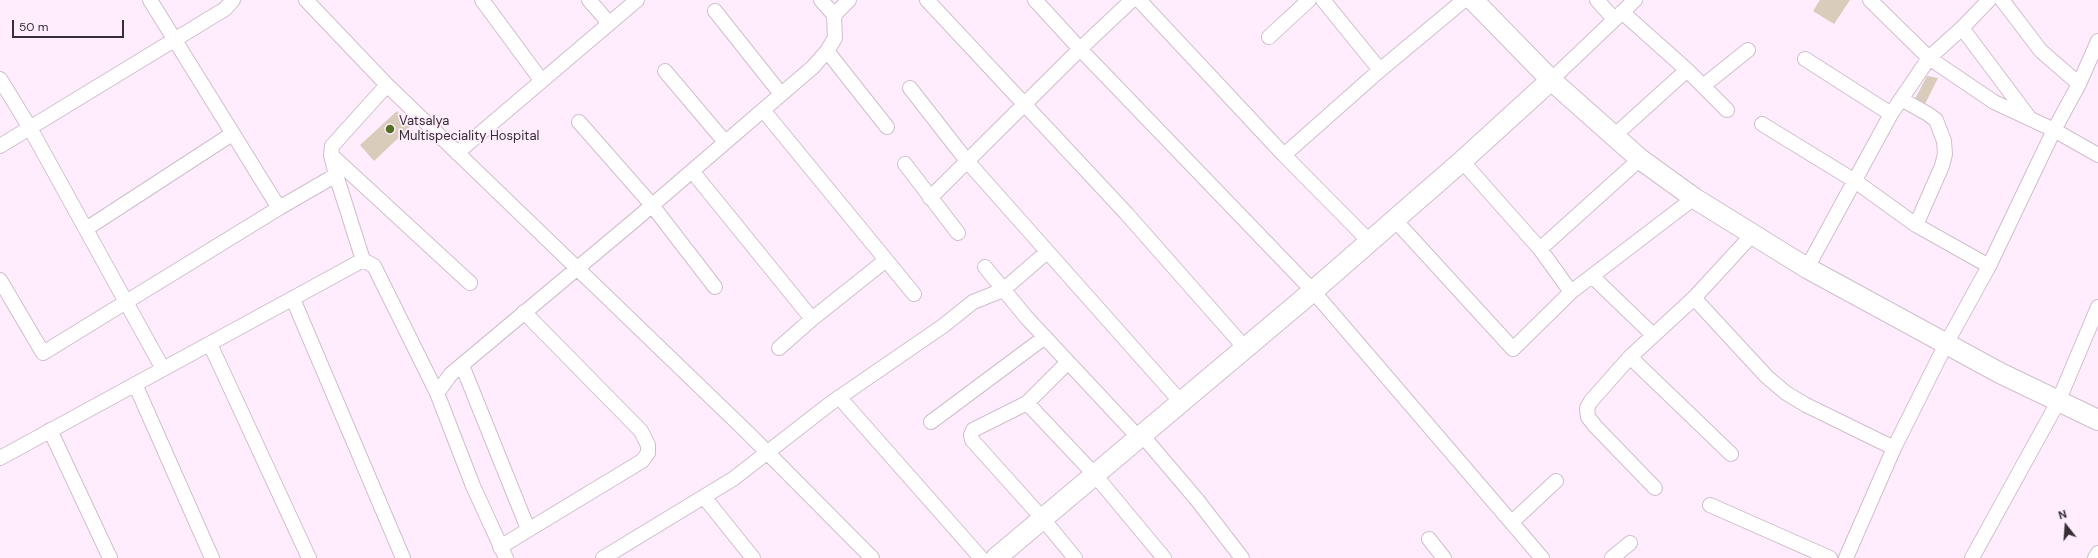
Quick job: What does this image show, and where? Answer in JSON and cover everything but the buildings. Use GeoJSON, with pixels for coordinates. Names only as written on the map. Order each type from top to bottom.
{"type":"FeatureCollection","features":[{"type":"Feature","properties":{"kind":"main road"},"geometry":{"type":"LineString","coordinates":[[1474,0],[1551,80],[1640,159],[1694,198],[1807,268],[1946,344],[2058,402],[2098,420]]}},
{"type":"Feature","properties":{"kind":"main road"},"geometry":{"type":"LineString","coordinates":[[996,558],[1313,291],[1462,161],[1551,80]]}},
{"type":"Feature","properties":{"kind":"street"},"geometry":{"type":"LineString","coordinates":[[150,0],[279,208]]}},
{"type":"Feature","properties":{"kind":"street"},"geometry":{"type":"LineString","coordinates":[[0,146],[173,39],[225,9],[233,0]]}},
{"type":"Feature","properties":{"kind":"street"},"geometry":{"type":"LineString","coordinates":[[306,0],[387,85],[768,453],[872,558]]}},
{"type":"Feature","properties":{"kind":"street"},"geometry":{"type":"LineString","coordinates":[[482,0],[541,80]]}},
{"type":"Feature","properties":{"kind":"street"},"geometry":{"type":"LineString","coordinates":[[589,0],[609,24]]}},
{"type":"Feature","properties":{"kind":"street"},"geometry":{"type":"LineString","coordinates":[[457,153],[541,80],[637,0]]}},
{"type":"Feature","properties":{"kind":"street"},"geometry":{"type":"LineString","coordinates":[[437,393],[451,374],[812,67],[827,51],[835,38],[834,15],[821,0]]}},
{"type":"Feature","properties":{"kind":"street"},"geometry":{"type":"LineString","coordinates":[[834,15],[849,0]]}},
{"type":"Feature","properties":{"kind":"street"},"geometry":{"type":"LineString","coordinates":[[927,0],[1126,213],[1245,348]]}},
{"type":"Feature","properties":{"kind":"street"},"geometry":{"type":"LineString","coordinates":[[1035,0],[1080,49],[1313,291],[1512,522],[1540,557]]}},
{"type":"Feature","properties":{"kind":"street"},"geometry":{"type":"LineString","coordinates":[[930,198],[1080,49],[1132,0]]}},
{"type":"Feature","properties":{"kind":"street"},"geometry":{"type":"LineString","coordinates":[[1140,0],[1284,155],[1369,241]]}},
{"type":"Feature","properties":{"kind":"street"},"geometry":{"type":"LineString","coordinates":[[1269,37],[1309,0]]}},
{"type":"Feature","properties":{"kind":"street"},"geometry":{"type":"LineString","coordinates":[[1323,0],[1380,70]]}},
{"type":"Feature","properties":{"kind":"street"},"geometry":{"type":"LineString","coordinates":[[1284,155],[1380,70],[1464,0]]}},
{"type":"Feature","properties":{"kind":"street"},"geometry":{"type":"LineString","coordinates":[[1597,0],[1688,70],[1727,110]]}},
{"type":"Feature","properties":{"kind":"street"},"geometry":{"type":"LineString","coordinates":[[1551,80],[1635,0]]}},
{"type":"Feature","properties":{"kind":"street"},"geometry":{"type":"LineString","coordinates":[[1870,0],[1929,58],[1994,102],[2054,130],[2098,156]]}},
{"type":"Feature","properties":{"kind":"street"},"geometry":{"type":"LineString","coordinates":[[1807,268],[1891,114],[1901,99],[1929,58],[1962,28],[1989,0]]}},
{"type":"Feature","properties":{"kind":"street"},"geometry":{"type":"LineString","coordinates":[[2002,0],[2041,51],[2079,84]]}},
{"type":"Feature","properties":{"kind":"street"},"geometry":{"type":"LineString","coordinates":[[715,11],[781,94]]}},
{"type":"Feature","properties":{"kind":"street"},"geometry":{"type":"LineString","coordinates":[[1962,28],[2029,118]]}},
{"type":"Feature","properties":{"kind":"street"},"geometry":{"type":"LineString","coordinates":[[1846,558],[1894,448],[1946,344],[1989,266],[2054,130],[2079,84],[2098,41]]}},
{"type":"Feature","properties":{"kind":"street"},"geometry":{"type":"LineString","coordinates":[[1703,86],[1748,50]]}},
{"type":"Feature","properties":{"kind":"street"},"geometry":{"type":"LineString","coordinates":[[827,51],[887,127]]}},
{"type":"Feature","properties":{"kind":"street"},"geometry":{"type":"LineString","coordinates":[[1804,59],[1891,114]]}},
{"type":"Feature","properties":{"kind":"street"},"geometry":{"type":"LineString","coordinates":[[1614,136],[1688,70]]}},
{"type":"Feature","properties":{"kind":"street"},"geometry":{"type":"LineString","coordinates":[[665,71],[725,142]]}},
{"type":"Feature","properties":{"kind":"street"},"geometry":{"type":"LineString","coordinates":[[0,79],[30,128],[163,369]]}},
{"type":"Feature","properties":{"kind":"street"},"geometry":{"type":"LineString","coordinates":[[387,85],[332,146],[331,155],[363,260],[374,266],[437,393],[473,486],[503,552],[528,529],[642,461],[648,453],[648,445],[641,431],[524,312]]}},
{"type":"Feature","properties":{"kind":"street"},"geometry":{"type":"LineString","coordinates":[[910,88],[967,162],[1181,402]]}},
{"type":"Feature","properties":{"kind":"street"},"geometry":{"type":"LineString","coordinates":[[1901,99],[1936,120],[1944,141],[1945,154],[1942,166],[1916,225]]}},
{"type":"Feature","properties":{"kind":"street"},"geometry":{"type":"LineString","coordinates":[[763,110],[914,294]]}},
{"type":"Feature","properties":{"kind":"street"},"geometry":{"type":"LineString","coordinates":[[579,122],[651,204],[715,287]]}},
{"type":"Feature","properties":{"kind":"street"},"geometry":{"type":"LineString","coordinates":[[1762,124],[1855,181],[1916,225],[1989,266]]}},
{"type":"Feature","properties":{"kind":"street"},"geometry":{"type":"LineString","coordinates":[[86,229],[232,134]]}},
{"type":"Feature","properties":{"kind":"street"},"geometry":{"type":"LineString","coordinates":[[331,155],[470,283]]}},
{"type":"Feature","properties":{"kind":"street"},"geometry":{"type":"LineString","coordinates":[[1540,249],[1640,159]]}},
{"type":"Feature","properties":{"kind":"street"},"geometry":{"type":"LineString","coordinates":[[1462,161],[1540,249],[1571,292]]}},
{"type":"Feature","properties":{"kind":"street"},"geometry":{"type":"LineString","coordinates":[[905,164],[958,233]]}},
{"type":"Feature","properties":{"kind":"street"},"geometry":{"type":"LineString","coordinates":[[692,170],[812,319]]}},
{"type":"Feature","properties":{"kind":"street"},"geometry":{"type":"LineString","coordinates":[[0,280],[43,353],[279,208],[336,175]]}},
{"type":"Feature","properties":{"kind":"street"},"geometry":{"type":"LineString","coordinates":[[1394,219],[1513,349],[1571,292],[1593,277],[1694,198]]}},
{"type":"Feature","properties":{"kind":"street"},"geometry":{"type":"LineString","coordinates":[[1655,488],[1595,426],[1588,417],[1587,408],[1591,401],[1630,357],[1694,298],[1752,235]]}},
{"type":"Feature","properties":{"kind":"street"},"geometry":{"type":"LineString","coordinates":[[603,558],[733,479],[840,397],[943,326],[973,302],[1003,290],[1047,252]]}},
{"type":"Feature","properties":{"kind":"street"},"geometry":{"type":"LineString","coordinates":[[0,458],[363,260]]}},
{"type":"Feature","properties":{"kind":"street"},"geometry":{"type":"LineString","coordinates":[[779,348],[812,319],[886,260]]}},
{"type":"Feature","properties":{"kind":"street"},"geometry":{"type":"LineString","coordinates":[[985,267],[1044,337],[1141,437],[1198,501],[1242,558]]}},
{"type":"Feature","properties":{"kind":"street"},"geometry":{"type":"LineString","coordinates":[[1593,277],[1653,335]]}},
{"type":"Feature","properties":{"kind":"street"},"geometry":{"type":"LineString","coordinates":[[1694,298],[1768,377],[1786,392],[1806,405],[1894,448]]}},
{"type":"Feature","properties":{"kind":"street"},"geometry":{"type":"LineString","coordinates":[[293,299],[403,558]]}},
{"type":"Feature","properties":{"kind":"street"},"geometry":{"type":"LineString","coordinates":[[1972,558],[2058,402],[2098,307]]}},
{"type":"Feature","properties":{"kind":"street"},"geometry":{"type":"LineString","coordinates":[[931,422],[1044,337]]}},
{"type":"Feature","properties":{"kind":"street"},"geometry":{"type":"LineString","coordinates":[[210,344],[309,558]]}},
{"type":"Feature","properties":{"kind":"street"},"geometry":{"type":"LineString","coordinates":[[1630,357],[1731,454]]}},
{"type":"Feature","properties":{"kind":"street"},"geometry":{"type":"LineString","coordinates":[[1068,362],[1027,403],[973,430],[971,435],[972,440],[1043,519],[1075,558]]}},
{"type":"Feature","properties":{"kind":"street"},"geometry":{"type":"LineString","coordinates":[[462,365],[528,529]]}},
{"type":"Feature","properties":{"kind":"street"},"geometry":{"type":"LineString","coordinates":[[135,384],[212,558]]}},
{"type":"Feature","properties":{"kind":"street"},"geometry":{"type":"LineString","coordinates":[[840,397],[981,558]]}},
{"type":"Feature","properties":{"kind":"street"},"geometry":{"type":"LineString","coordinates":[[1027,403],[1095,475],[1164,558]]}},
{"type":"Feature","properties":{"kind":"street"},"geometry":{"type":"LineString","coordinates":[[50,430],[110,558]]}},
{"type":"Feature","properties":{"kind":"street"},"geometry":{"type":"LineString","coordinates":[[1512,522],[1556,482]]}},
{"type":"Feature","properties":{"kind":"street"},"geometry":{"type":"LineString","coordinates":[[704,497],[753,558]]}},
{"type":"Feature","properties":{"kind":"street"},"geometry":{"type":"LineString","coordinates":[[1710,505],[1830,558]]}},
{"type":"Feature","properties":{"kind":"street"},"geometry":{"type":"LineString","coordinates":[[1429,539],[1444,558]]}},
{"type":"Feature","properties":{"kind":"street"},"geometry":{"type":"LineString","coordinates":[[1612,558],[1630,543]]}},
{"type":"Feature","properties":{"kind":"street"},"geometry":{"type":"LineString","coordinates":[[2095,558],[2098,553]]}},
{"type":"Feature","properties":{"kind":"place","name":"Vatsalya Multispeciality Hospital"},"geometry":{"type":"Point","coordinates":[390,129]}}]}
